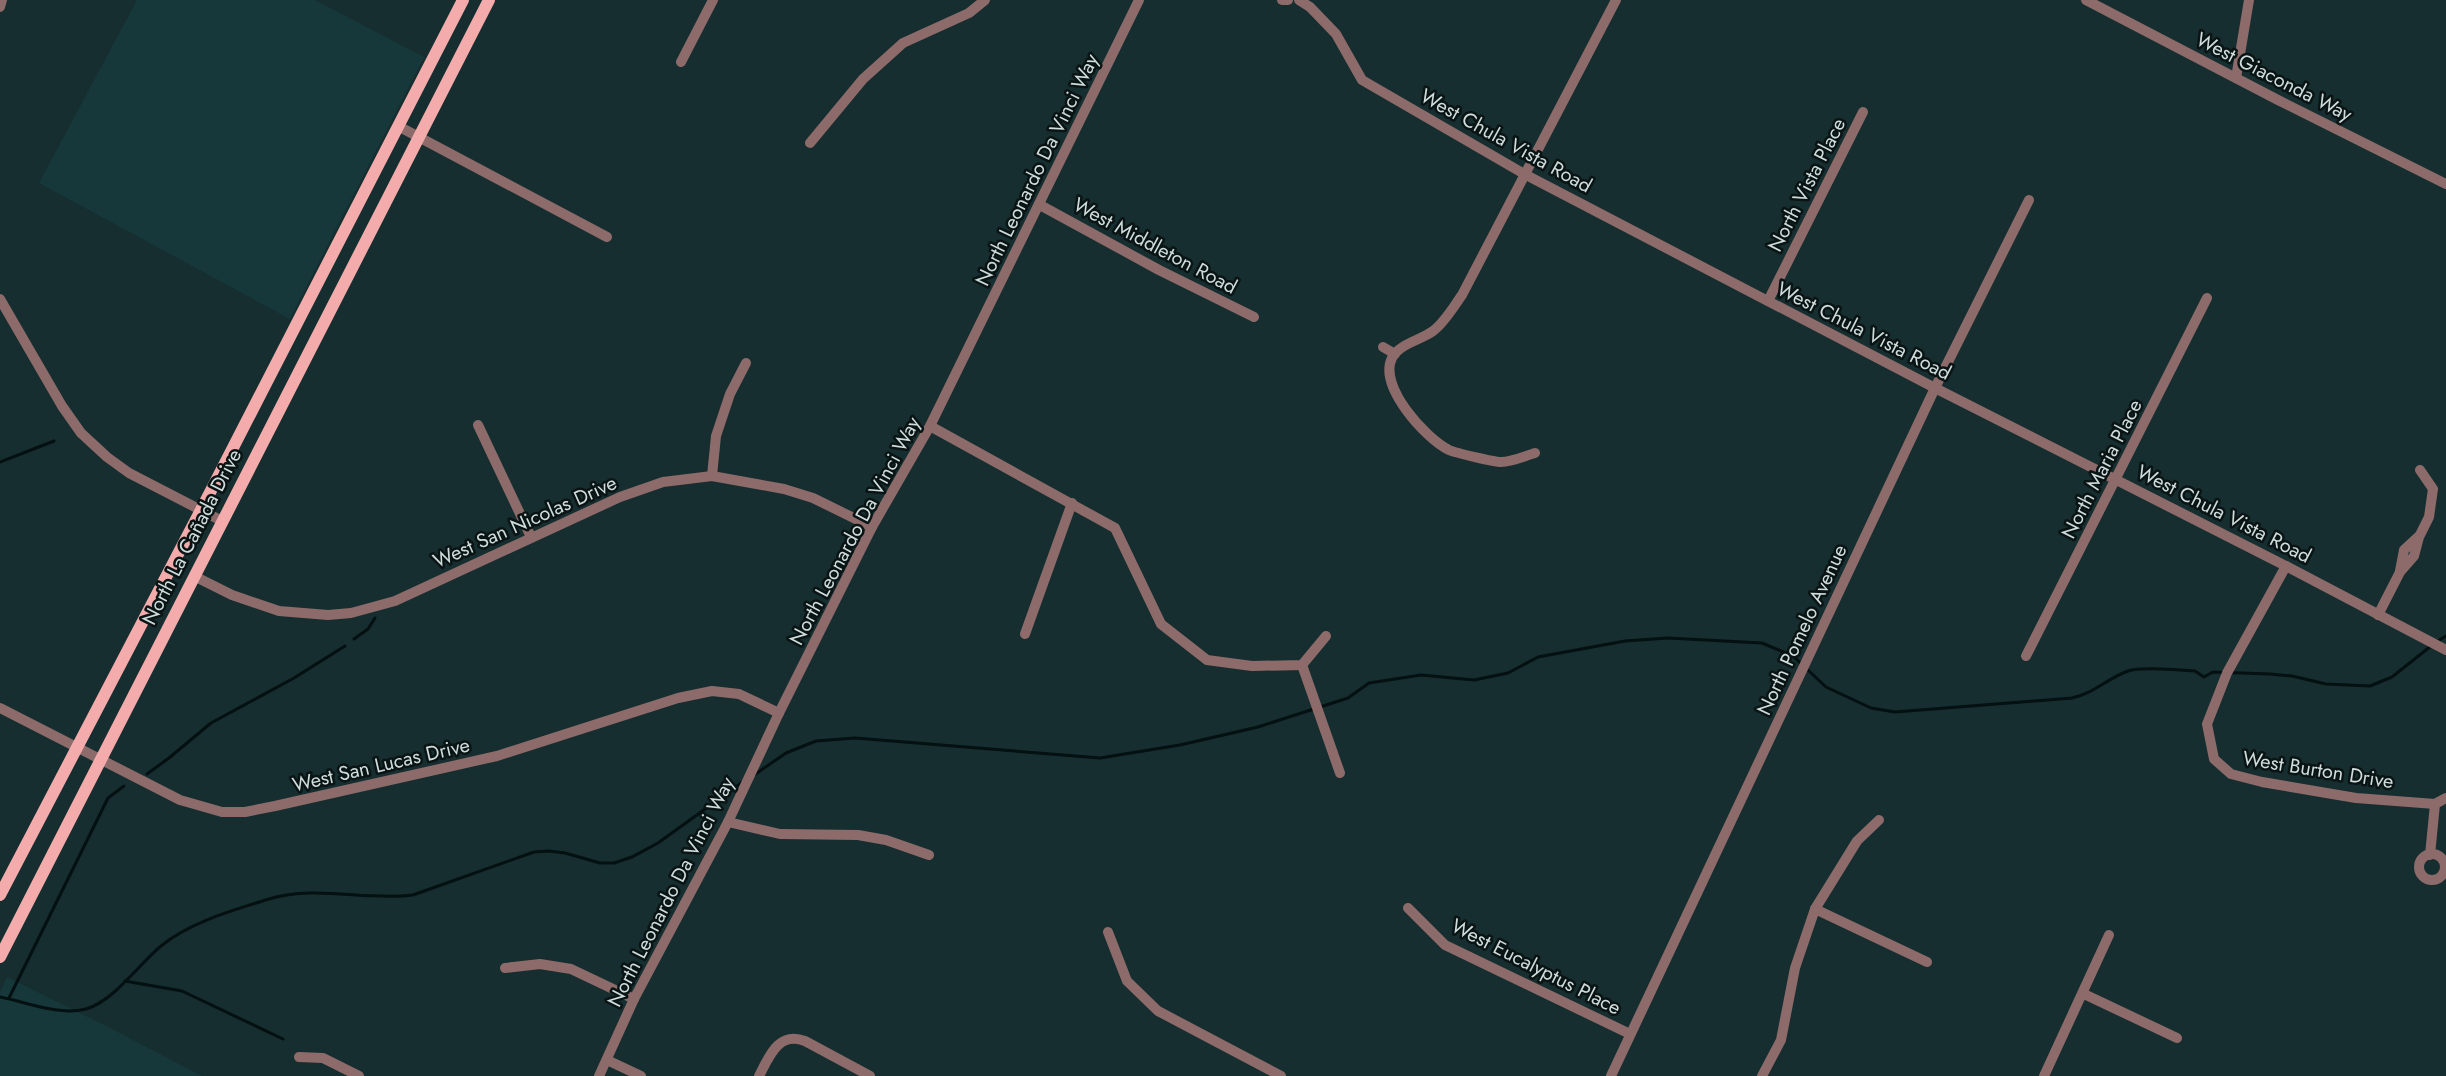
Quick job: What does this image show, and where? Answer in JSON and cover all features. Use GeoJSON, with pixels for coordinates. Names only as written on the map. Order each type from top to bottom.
{"type":"FeatureCollection","features":[{"type":"Feature","properties":{"kind":"main road","name":"North La Cañada Drive"},"geometry":{"type":"LineString","coordinates":[[0,895],[201,510],[462,0]]}},
{"type":"Feature","properties":{"kind":"main road","name":"North La Cañada Drive"},"geometry":{"type":"LineString","coordinates":[[0,957],[489,0]]}},
{"type":"Feature","properties":{"kind":"street"},"geometry":{"type":"LineString","coordinates":[[0,7],[2,0]]}},
{"type":"Feature","properties":{"kind":"street"},"geometry":{"type":"LineString","coordinates":[[681,62],[713,0]]}},
{"type":"Feature","properties":{"kind":"street"},"geometry":{"type":"LineString","coordinates":[[810,143],[862,79],[903,44],[969,13],[985,0]]}},
{"type":"Feature","properties":{"kind":"street","name":"North Leonardo Da Vinci Way"},"geometry":{"type":"LineString","coordinates":[[599,1076],[634,999],[728,822],[779,713],[872,527],[930,426],[1139,0]]}},
{"type":"Feature","properties":{"kind":"street"},"geometry":{"type":"LineString","coordinates":[[1282,0],[1288,0]]}},
{"type":"Feature","properties":{"kind":"street","name":"West Chula Vista Road"},"geometry":{"type":"LineString","coordinates":[[1299,0],[1310,7],[1336,34],[1362,80],[1526,175],[1935,388],[2117,479],[2446,650]]}},
{"type":"Feature","properties":{"kind":"street"},"geometry":{"type":"LineString","coordinates":[[1535,453],[1502,462],[1449,450],[1421,429],[1392,385],[1389,369],[1395,354],[1434,330],[1462,295],[1616,0]]}},
{"type":"Feature","properties":{"kind":"street","name":"West Giaconda Way"},"geometry":{"type":"LineString","coordinates":[[2086,0],[2446,184]]}},
{"type":"Feature","properties":{"kind":"street"},"geometry":{"type":"LineString","coordinates":[[2236,78],[2249,0]]}},
{"type":"Feature","properties":{"kind":"street","name":"North Vista Place"},"geometry":{"type":"LineString","coordinates":[[1768,301],[1863,112]]}},
{"type":"Feature","properties":{"kind":"street"},"geometry":{"type":"LineString","coordinates":[[398,126],[419,135],[538,202],[606,237]]}},
{"type":"Feature","properties":{"kind":"street","name":"North Pomelo Avenue"},"geometry":{"type":"LineString","coordinates":[[1611,1076],[1935,388],[2029,200]]}},
{"type":"Feature","properties":{"kind":"street","name":"West Middleton Road"},"geometry":{"type":"LineString","coordinates":[[1040,205],[1159,270],[1254,317]]}},
{"type":"Feature","properties":{"kind":"street","name":"North Maria Place"},"geometry":{"type":"LineString","coordinates":[[2026,656],[2207,298]]}},
{"type":"Feature","properties":{"kind":"street"},"geometry":{"type":"LineString","coordinates":[[0,299],[62,406],[81,433],[107,457],[130,473],[222,521]]}},
{"type":"Feature","properties":{"kind":"street"},"geometry":{"type":"LineString","coordinates":[[1383,347],[1395,354]]}},
{"type":"Feature","properties":{"kind":"street"},"geometry":{"type":"LineString","coordinates":[[712,476],[716,436],[730,394],[746,364]]}},
{"type":"Feature","properties":{"kind":"street"},"geometry":{"type":"LineString","coordinates":[[478,425],[531,537]]}},
{"type":"Feature","properties":{"kind":"street"},"geometry":{"type":"LineString","coordinates":[[930,426],[1115,528],[1161,624],[1207,660],[1252,666],[1302,665],[1326,636]]}},
{"type":"Feature","properties":{"kind":"street"},"geometry":{"type":"LineString","coordinates":[[2378,615],[2400,572],[2404,550],[2419,537],[2429,517],[2433,489],[2420,470]]}},
{"type":"Feature","properties":{"kind":"street","name":"West San Nicolas Drive"},"geometry":{"type":"LineString","coordinates":[[194,576],[232,596],[279,611],[328,615],[343,614],[395,601],[620,497],[663,482],[712,476],[791,491],[813,498],[872,527]]}},
{"type":"Feature","properties":{"kind":"street"},"geometry":{"type":"LineString","coordinates":[[1025,634],[1072,503]]}},
{"type":"Feature","properties":{"kind":"street","name":"West Burton Drive"},"geometry":{"type":"LineString","coordinates":[[2286,566],[2227,673],[2207,724],[2214,759],[2230,774],[2262,782],[2356,798],[2435,804]]}},
{"type":"Feature","properties":{"kind":"street"},"geometry":{"type":"LineString","coordinates":[[1302,665],[1340,773]]}},
{"type":"Feature","properties":{"kind":"street","name":"West San Lucas Drive"},"geometry":{"type":"LineString","coordinates":[[0,708],[180,800],[222,812],[245,812],[497,756],[678,698],[712,691],[739,694],[779,713]]}},
{"type":"Feature","properties":{"kind":"street"},"geometry":{"type":"LineString","coordinates":[[2430,854],[2435,804],[2446,798]]}},
{"type":"Feature","properties":{"kind":"street"},"geometry":{"type":"LineString","coordinates":[[1762,1076],[1781,1040],[1795,968],[1815,909],[1857,841],[1879,820]]}},
{"type":"Feature","properties":{"kind":"street"},"geometry":{"type":"LineString","coordinates":[[728,822],[780,834],[868,837],[886,840],[929,856]]}},
{"type":"Feature","properties":{"kind":"street","name":"West Eucalyptus Place"},"geometry":{"type":"LineString","coordinates":[[1408,908],[1445,946],[1630,1034]]}},
{"type":"Feature","properties":{"kind":"street"},"geometry":{"type":"LineString","coordinates":[[1815,909],[1927,962]]}},
{"type":"Feature","properties":{"kind":"street"},"geometry":{"type":"LineString","coordinates":[[1108,932],[1127,981],[1158,1011],[1281,1076]]}},
{"type":"Feature","properties":{"kind":"street"},"geometry":{"type":"LineString","coordinates":[[2044,1076],[2052,1056],[2084,994],[2109,935]]}},
{"type":"Feature","properties":{"kind":"street"},"geometry":{"type":"LineString","coordinates":[[505,968],[540,964],[571,969],[634,999]]}},
{"type":"Feature","properties":{"kind":"street"},"geometry":{"type":"LineString","coordinates":[[2084,994],[2177,1038]]}},
{"type":"Feature","properties":{"kind":"street"},"geometry":{"type":"LineString","coordinates":[[759,1076],[774,1047],[788,1034],[870,1076]]}},
{"type":"Feature","properties":{"kind":"street"},"geometry":{"type":"LineString","coordinates":[[299,1057],[323,1058],[359,1076]]}},
{"type":"Feature","properties":{"kind":"street"},"geometry":{"type":"LineString","coordinates":[[607,1060],[641,1076]]}},
{"type":"Feature","properties":{"kind":"shaded area"},"geometry":{"type":"Polygon","coordinates":[[[137,0],[315,0],[424,57],[290,319],[39,183],[137,0]]]}},
{"type":"Feature","properties":{"kind":"shaded area"},"geometry":{"type":"Polygon","coordinates":[[[7,977],[202,1076],[0,1076],[0,992],[7,977]]]}},
{"type":"Feature","properties":{"kind":"waterway"},"geometry":{"type":"LineString","coordinates":[[0,462],[54,441]]}},
{"type":"Feature","properties":{"kind":"waterway"},"geometry":{"type":"LineString","coordinates":[[354,639],[368,629],[375,618]]}},
{"type":"Feature","properties":{"kind":"waterway"},"geometry":{"type":"LineString","coordinates":[[2436,642],[2446,636]]}},
{"type":"Feature","properties":{"kind":"waterway"},"geometry":{"type":"LineString","coordinates":[[754,775],[786,753],[816,741],[855,738],[1100,758],[1180,745],[1258,727],[1348,698],[1369,683],[1421,675],[1474,680],[1508,673],[1538,657],[1625,641],[1668,638],[1762,643],[1793,656],[1826,687],[1871,708],[1895,712],[2072,698],[2087,693],[2128,671],[2142,669],[2195,671],[2204,677],[2213,672],[2270,674],[2292,676],[2326,684],[2370,686],[2392,677],[2431,646]]}},
{"type":"Feature","properties":{"kind":"waterway"},"geometry":{"type":"LineString","coordinates":[[147,774],[211,723],[294,678],[345,646]]}},
{"type":"Feature","properties":{"kind":"waterway"},"geometry":{"type":"LineString","coordinates":[[0,997],[54,1010],[75,1011],[86,1009],[106,998],[161,946],[185,930],[227,912],[287,895],[305,893],[377,896],[413,895],[534,852],[565,853],[600,863],[614,863],[632,857],[658,843],[744,781]]}},
{"type":"Feature","properties":{"kind":"waterway"},"geometry":{"type":"LineString","coordinates":[[9,998],[108,798],[124,786]]}},
{"type":"Feature","properties":{"kind":"waterway"},"geometry":{"type":"LineString","coordinates":[[125,981],[182,991],[283,1039]]}}]}
